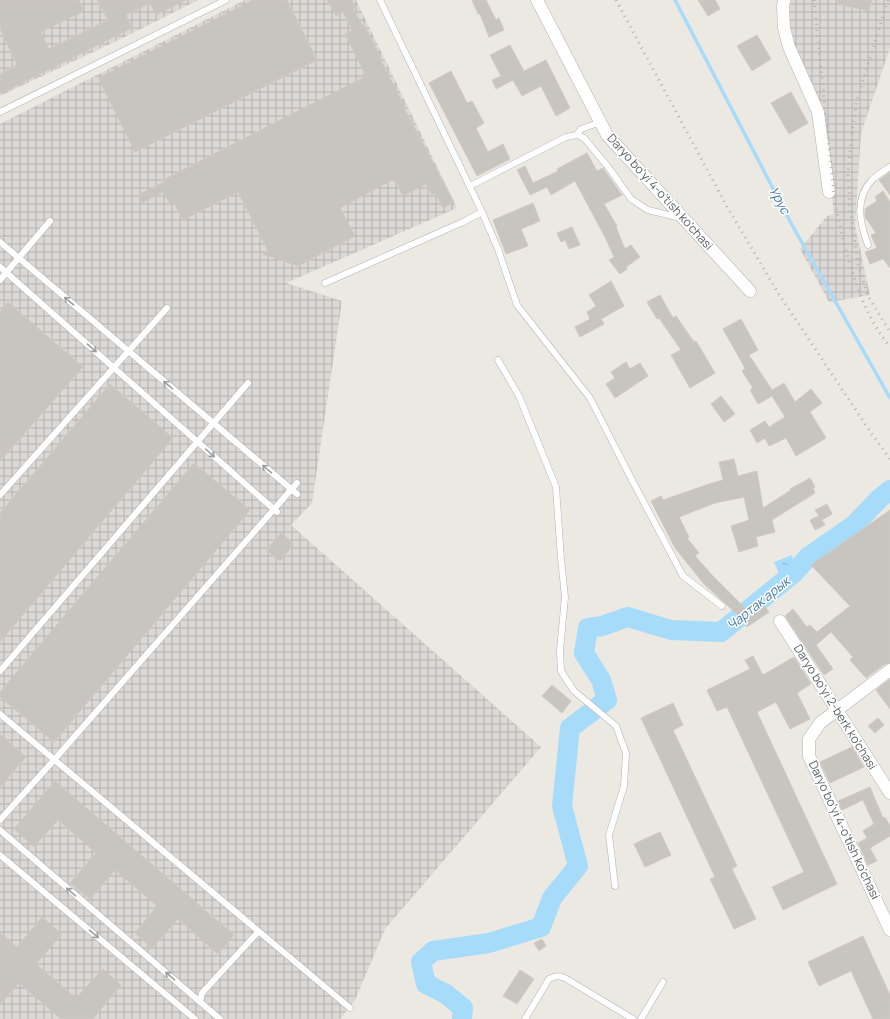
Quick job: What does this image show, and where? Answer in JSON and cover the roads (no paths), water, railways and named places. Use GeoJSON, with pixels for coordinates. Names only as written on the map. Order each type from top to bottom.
{"type":"FeatureCollection","features":[{"type":"Feature","properties":{"kind":"street","name":"Daryo bo'yi 4-o'tish ko'chasi"},"geometry":{"type":"LineString","coordinates":[[537,0],[607,135],[750,291]]}},
{"type":"Feature","properties":{"kind":"street"},"geometry":{"type":"LineString","coordinates":[[784,0],[784,28],[789,47],[818,112],[829,192]]}},
{"type":"Feature","properties":{"kind":"street","name":"Daryo bo'yi 2-berk ko'chasi"},"geometry":{"type":"LineString","coordinates":[[780,621],[890,793]]}},
{"type":"Feature","properties":{"kind":"street","name":"Daryo bo'yi 4-o'tish ko'chasi"},"geometry":{"type":"LineString","coordinates":[[890,670],[820,723],[809,739],[809,756],[890,930]]}},
{"type":"Feature","properties":{"kind":"lane"},"geometry":{"type":"LineString","coordinates":[[0,112],[226,0]]}},
{"type":"Feature","properties":{"kind":"lane"},"geometry":{"type":"LineString","coordinates":[[380,0],[482,212],[498,249],[518,305],[590,398],[683,576],[722,606]]}},
{"type":"Feature","properties":{"kind":"lane"},"geometry":{"type":"LineString","coordinates":[[577,135],[581,128],[601,122]]}},
{"type":"Feature","properties":{"kind":"lane"},"geometry":{"type":"LineString","coordinates":[[470,186],[566,137],[577,135],[584,138],[609,168],[631,199],[648,210],[684,219]]}},
{"type":"Feature","properties":{"kind":"lane"},"geometry":{"type":"LineString","coordinates":[[868,245],[861,226],[860,213],[863,193],[872,180],[890,167]]}},
{"type":"Feature","properties":{"kind":"lane"},"geometry":{"type":"LineString","coordinates":[[325,283],[463,222],[482,212]]}},
{"type":"Feature","properties":{"kind":"lane"},"geometry":{"type":"LineString","coordinates":[[0,280],[50,221]]}},
{"type":"Feature","properties":{"kind":"lane"},"geometry":{"type":"LineString","coordinates":[[0,242],[297,494]]}},
{"type":"Feature","properties":{"kind":"lane"},"geometry":{"type":"LineString","coordinates":[[0,267],[275,510]]}},
{"type":"Feature","properties":{"kind":"lane"},"geometry":{"type":"LineString","coordinates":[[0,495],[167,308]]}},
{"type":"Feature","properties":{"kind":"lane"},"geometry":{"type":"LineString","coordinates":[[498,360],[519,396],[556,487],[560,559],[565,597],[560,650],[562,671],[574,691],[616,726],[626,752],[624,786],[609,835],[615,886]]}},
{"type":"Feature","properties":{"kind":"lane"},"geometry":{"type":"LineString","coordinates":[[0,671],[248,383]]}},
{"type":"Feature","properties":{"kind":"lane"},"geometry":{"type":"LineString","coordinates":[[0,820],[275,510],[297,483]]}},
{"type":"Feature","properties":{"kind":"lane"},"geometry":{"type":"LineString","coordinates":[[0,714],[350,1008]]}},
{"type":"Feature","properties":{"kind":"lane"},"geometry":{"type":"LineString","coordinates":[[0,830],[220,1019]]}},
{"type":"Feature","properties":{"kind":"lane"},"geometry":{"type":"LineString","coordinates":[[0,855],[195,1019]]}},
{"type":"Feature","properties":{"kind":"lane"},"geometry":{"type":"LineString","coordinates":[[200,1002],[202,993],[258,932]]}},
{"type":"Feature","properties":{"kind":"lane"},"geometry":{"type":"LineString","coordinates":[[525,1019],[549,980],[555,976],[564,978],[633,1019]]}},
{"type":"Feature","properties":{"kind":"lane"},"geometry":{"type":"LineString","coordinates":[[641,1019],[663,982]]}},
{"type":"Feature","properties":{"kind":"water"},"geometry":{"type":"Polygon","coordinates":[[[792,555],[793,559],[791,565],[788,570],[780,576],[774,562],[792,555]]]}},
{"type":"Feature","properties":{"kind":"waterway","name":"Урус"},"geometry":{"type":"LineString","coordinates":[[675,0],[792,225],[890,398]]}},
{"type":"Feature","properties":{"kind":"waterway","name":"Чартак арык"},"geometry":{"type":"LineString","coordinates":[[462,1019],[463,1008],[446,994],[426,984],[421,962],[433,951],[489,943],[541,927],[552,898],[578,866],[562,806],[570,728],[607,700],[601,680],[584,653],[588,628],[602,626],[628,617],[671,630],[721,632],[795,572],[808,557],[854,525],[880,498],[890,490]]}},
{"type":"Feature","properties":{"kind":"railway"},"geometry":{"type":"LineString","coordinates":[[616,0],[725,203],[778,293],[890,459]]}},
{"type":"Feature","properties":{"kind":"railway"},"geometry":{"type":"LineString","coordinates":[[814,0],[835,204],[844,242],[861,298],[879,332],[890,347]]}},
{"type":"Feature","properties":{"kind":"railway"},"geometry":{"type":"LineString","coordinates":[[888,0],[857,100],[852,131],[848,175],[850,208],[858,264],[868,296],[890,332]]}}]}
